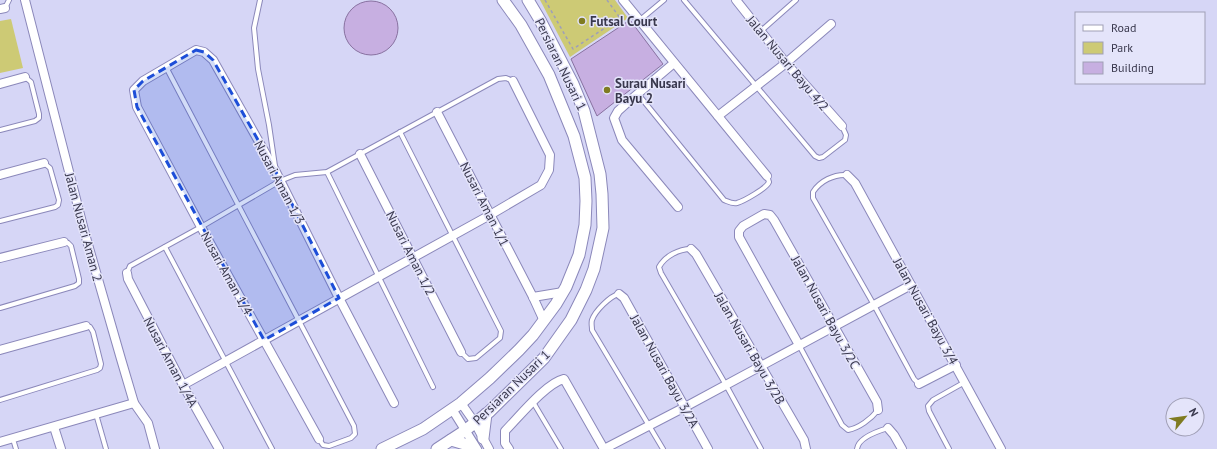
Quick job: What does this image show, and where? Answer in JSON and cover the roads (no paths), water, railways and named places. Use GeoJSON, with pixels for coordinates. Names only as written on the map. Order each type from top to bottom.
{"type":"FeatureCollection","features":[{"type":"Feature","properties":{"kind":"main road","name":"Persiaran Nusari 1"},"geometry":{"type":"LineString","coordinates":[[382,449],[423,429],[456,406],[490,378],[519,350],[544,321],[563,292],[579,255],[586,207],[585,178],[574,136],[549,75],[521,25],[503,0]]}},
{"type":"Feature","properties":{"kind":"main road","name":"Persiaran Nusari 1"},"geometry":{"type":"LineString","coordinates":[[437,449],[470,427],[486,414],[544,358],[571,320],[586,290],[594,269],[603,228],[600,174],[584,111],[566,71],[528,0]]}},
{"type":"Feature","properties":{"kind":"main road"},"geometry":{"type":"LineString","coordinates":[[483,438],[486,414]]}},
{"type":"Feature","properties":{"kind":"main road"},"geometry":{"type":"LineString","coordinates":[[451,440],[474,449]]}},
{"type":"Feature","properties":{"kind":"street","name":"Jalan Nusari Aman 2"},"geometry":{"type":"LineString","coordinates":[[25,0],[85,234],[134,403],[148,423],[155,449]]}},
{"type":"Feature","properties":{"kind":"street"},"geometry":{"type":"LineString","coordinates":[[623,0],[767,176]]}},
{"type":"Feature","properties":{"kind":"street","name":"Jalan Nusari Bayu 4/2"},"geometry":{"type":"LineString","coordinates":[[736,0],[786,63],[842,126]]}},
{"type":"Feature","properties":{"kind":"street"},"geometry":{"type":"LineString","coordinates":[[718,116],[786,63],[831,24]]}},
{"type":"Feature","properties":{"kind":"street","name":"Nusari Aman 1/3"},"geometry":{"type":"LineString","coordinates":[[137,107],[134,90],[143,81],[196,50],[204,52],[213,60],[276,172],[339,298],[394,403]]}},
{"type":"Feature","properties":{"kind":"street"},"geometry":{"type":"LineString","coordinates":[[674,63],[618,111],[614,118],[617,130],[622,140],[678,207]]}},
{"type":"Feature","properties":{"kind":"street"},"geometry":{"type":"LineString","coordinates":[[0,84],[25,77]]}},
{"type":"Feature","properties":{"kind":"street"},"geometry":{"type":"LineString","coordinates":[[183,385],[490,215],[541,185],[549,170],[550,156],[513,81]]}},
{"type":"Feature","properties":{"kind":"street","name":"Nusari Aman 1/4"},"geometry":{"type":"LineString","coordinates":[[137,107],[201,227],[319,439]]}},
{"type":"Feature","properties":{"kind":"street","name":"Nusari Aman 1/1"},"geometry":{"type":"LineString","coordinates":[[437,112],[544,321]]}},
{"type":"Feature","properties":{"kind":"street","name":"Nusari Aman 1/2"},"geometry":{"type":"LineString","coordinates":[[360,154],[461,352]]}},
{"type":"Feature","properties":{"kind":"street"},"geometry":{"type":"LineString","coordinates":[[0,175],[44,163]]}},
{"type":"Feature","properties":{"kind":"street","name":"Jalan Nusari Bayu 3/4"},"geometry":{"type":"LineString","coordinates":[[847,175],[855,183],[1002,449]]}},
{"type":"Feature","properties":{"kind":"street","name":"Jalan Nusari Bayu 3/2C"},"geometry":{"type":"LineString","coordinates":[[799,345],[739,237],[739,231],[743,226],[764,214],[770,215],[774,220],[877,402],[878,410]]}},
{"type":"Feature","properties":{"kind":"street"},"geometry":{"type":"LineString","coordinates":[[0,258],[64,242]]}},
{"type":"Feature","properties":{"kind":"street","name":"Jalan Nusari Bayu 3/2B"},"geometry":{"type":"LineString","coordinates":[[691,249],[696,254],[804,440],[805,449]]}},
{"type":"Feature","properties":{"kind":"street","name":"Nusari Aman 1/4A"},"geometry":{"type":"LineString","coordinates":[[127,273],[128,279],[183,385],[219,449]]}},
{"type":"Feature","properties":{"kind":"street"},"geometry":{"type":"LineString","coordinates":[[509,449],[505,443],[505,431],[533,402],[557,381],[564,379],[604,449],[911,285]]}},
{"type":"Feature","properties":{"kind":"street"},"geometry":{"type":"LineString","coordinates":[[533,297],[563,292]]}},
{"type":"Feature","properties":{"kind":"street","name":"Jalan Nusari Bayu 3/2A"},"geometry":{"type":"LineString","coordinates":[[619,294],[624,298],[708,449]]}},
{"type":"Feature","properties":{"kind":"street"},"geometry":{"type":"LineString","coordinates":[[0,350],[86,326]]}},
{"type":"Feature","properties":{"kind":"street"},"geometry":{"type":"LineString","coordinates":[[919,384],[956,365]]}},
{"type":"Feature","properties":{"kind":"street"},"geometry":{"type":"LineString","coordinates":[[0,442],[134,403]]}},
{"type":"Feature","properties":{"kind":"street"},"geometry":{"type":"LineString","coordinates":[[456,406],[470,427],[477,449]]}},
{"type":"Feature","properties":{"kind":"street"},"geometry":{"type":"LineString","coordinates":[[54,427],[61,449]]}},
{"type":"Feature","properties":{"kind":"street"},"geometry":{"type":"LineString","coordinates":[[470,427],[483,438],[489,449]]}},
{"type":"Feature","properties":{"kind":"street"},"geometry":{"type":"LineString","coordinates":[[888,428],[894,434],[902,449]]}},
{"type":"Feature","properties":{"kind":"lane"},"geometry":{"type":"LineString","coordinates":[[2,9],[9,0]]}},
{"type":"Feature","properties":{"kind":"lane"},"geometry":{"type":"LineString","coordinates":[[260,0],[254,28],[258,69],[276,172]]}},
{"type":"Feature","properties":{"kind":"lane"},"geometry":{"type":"LineString","coordinates":[[640,21],[664,0]]}},
{"type":"Feature","properties":{"kind":"lane"},"geometry":{"type":"LineString","coordinates":[[684,0],[815,156],[819,158],[823,157],[845,140],[846,135],[842,126]]}},
{"type":"Feature","properties":{"kind":"lane"},"geometry":{"type":"LineString","coordinates":[[761,31],[796,0]]}},
{"type":"Feature","properties":{"kind":"lane"},"geometry":{"type":"LineString","coordinates":[[166,68],[354,426],[355,434],[350,438],[329,446],[323,445],[319,439]]}},
{"type":"Feature","properties":{"kind":"lane"},"geometry":{"type":"LineString","coordinates":[[0,130],[35,121],[39,118],[31,82],[25,77]]}},
{"type":"Feature","properties":{"kind":"lane"},"geometry":{"type":"LineString","coordinates":[[127,273],[130,266],[280,181],[295,175],[327,172],[498,79],[506,78],[513,81]]}},
{"type":"Feature","properties":{"kind":"lane"},"geometry":{"type":"LineString","coordinates":[[638,94],[724,200],[730,203],[737,203],[743,200],[767,186],[769,182],[767,176]]}},
{"type":"Feature","properties":{"kind":"lane"},"geometry":{"type":"LineString","coordinates":[[400,132],[501,331],[500,338],[476,358],[468,358],[461,352]]}},
{"type":"Feature","properties":{"kind":"lane"},"geometry":{"type":"LineString","coordinates":[[0,221],[58,205],[59,200],[50,168],[44,163]]}},
{"type":"Feature","properties":{"kind":"lane"},"geometry":{"type":"LineString","coordinates":[[327,172],[433,387]]}},
{"type":"Feature","properties":{"kind":"lane"},"geometry":{"type":"LineString","coordinates":[[847,175],[838,174],[817,185],[813,192],[813,198],[914,379],[919,384]]}},
{"type":"Feature","properties":{"kind":"lane"},"geometry":{"type":"LineString","coordinates":[[0,308],[75,286],[79,283],[71,246],[64,242]]}},
{"type":"Feature","properties":{"kind":"lane"},"geometry":{"type":"LineString","coordinates":[[165,247],[272,449]]}},
{"type":"Feature","properties":{"kind":"lane"},"geometry":{"type":"LineString","coordinates":[[691,249],[682,249],[663,260],[659,267],[661,273],[761,449]]}},
{"type":"Feature","properties":{"kind":"lane"},"geometry":{"type":"LineString","coordinates":[[619,294],[613,295],[595,314],[591,322],[592,330],[663,449]]}},
{"type":"Feature","properties":{"kind":"lane"},"geometry":{"type":"LineString","coordinates":[[0,400],[100,368],[101,364],[93,332],[90,327],[86,326]]}},
{"type":"Feature","properties":{"kind":"lane"},"geometry":{"type":"LineString","coordinates":[[799,345],[842,424],[848,430],[853,429],[872,417],[878,410]]}},
{"type":"Feature","properties":{"kind":"lane"},"geometry":{"type":"LineString","coordinates":[[949,449],[929,411],[928,406],[933,400],[966,382]]}},
{"type":"Feature","properties":{"kind":"lane"},"geometry":{"type":"LineString","coordinates":[[533,402],[561,449]]}},
{"type":"Feature","properties":{"kind":"lane"},"geometry":{"type":"LineString","coordinates":[[96,414],[106,449]]}},
{"type":"Feature","properties":{"kind":"lane"},"geometry":{"type":"LineString","coordinates":[[856,449],[857,444],[861,441],[880,430],[888,428]]}},
{"type":"Feature","properties":{"kind":"lane"},"geometry":{"type":"LineString","coordinates":[[13,438],[16,449]]}},
{"type":"Feature","properties":{"kind":"place","name":"Futsal Court"},"geometry":{"type":"Point","coordinates":[582,21]}},
{"type":"Feature","properties":{"kind":"place","name":"Surau Nusari Bayu 2"},"geometry":{"type":"Point","coordinates":[607,90]}}]}
